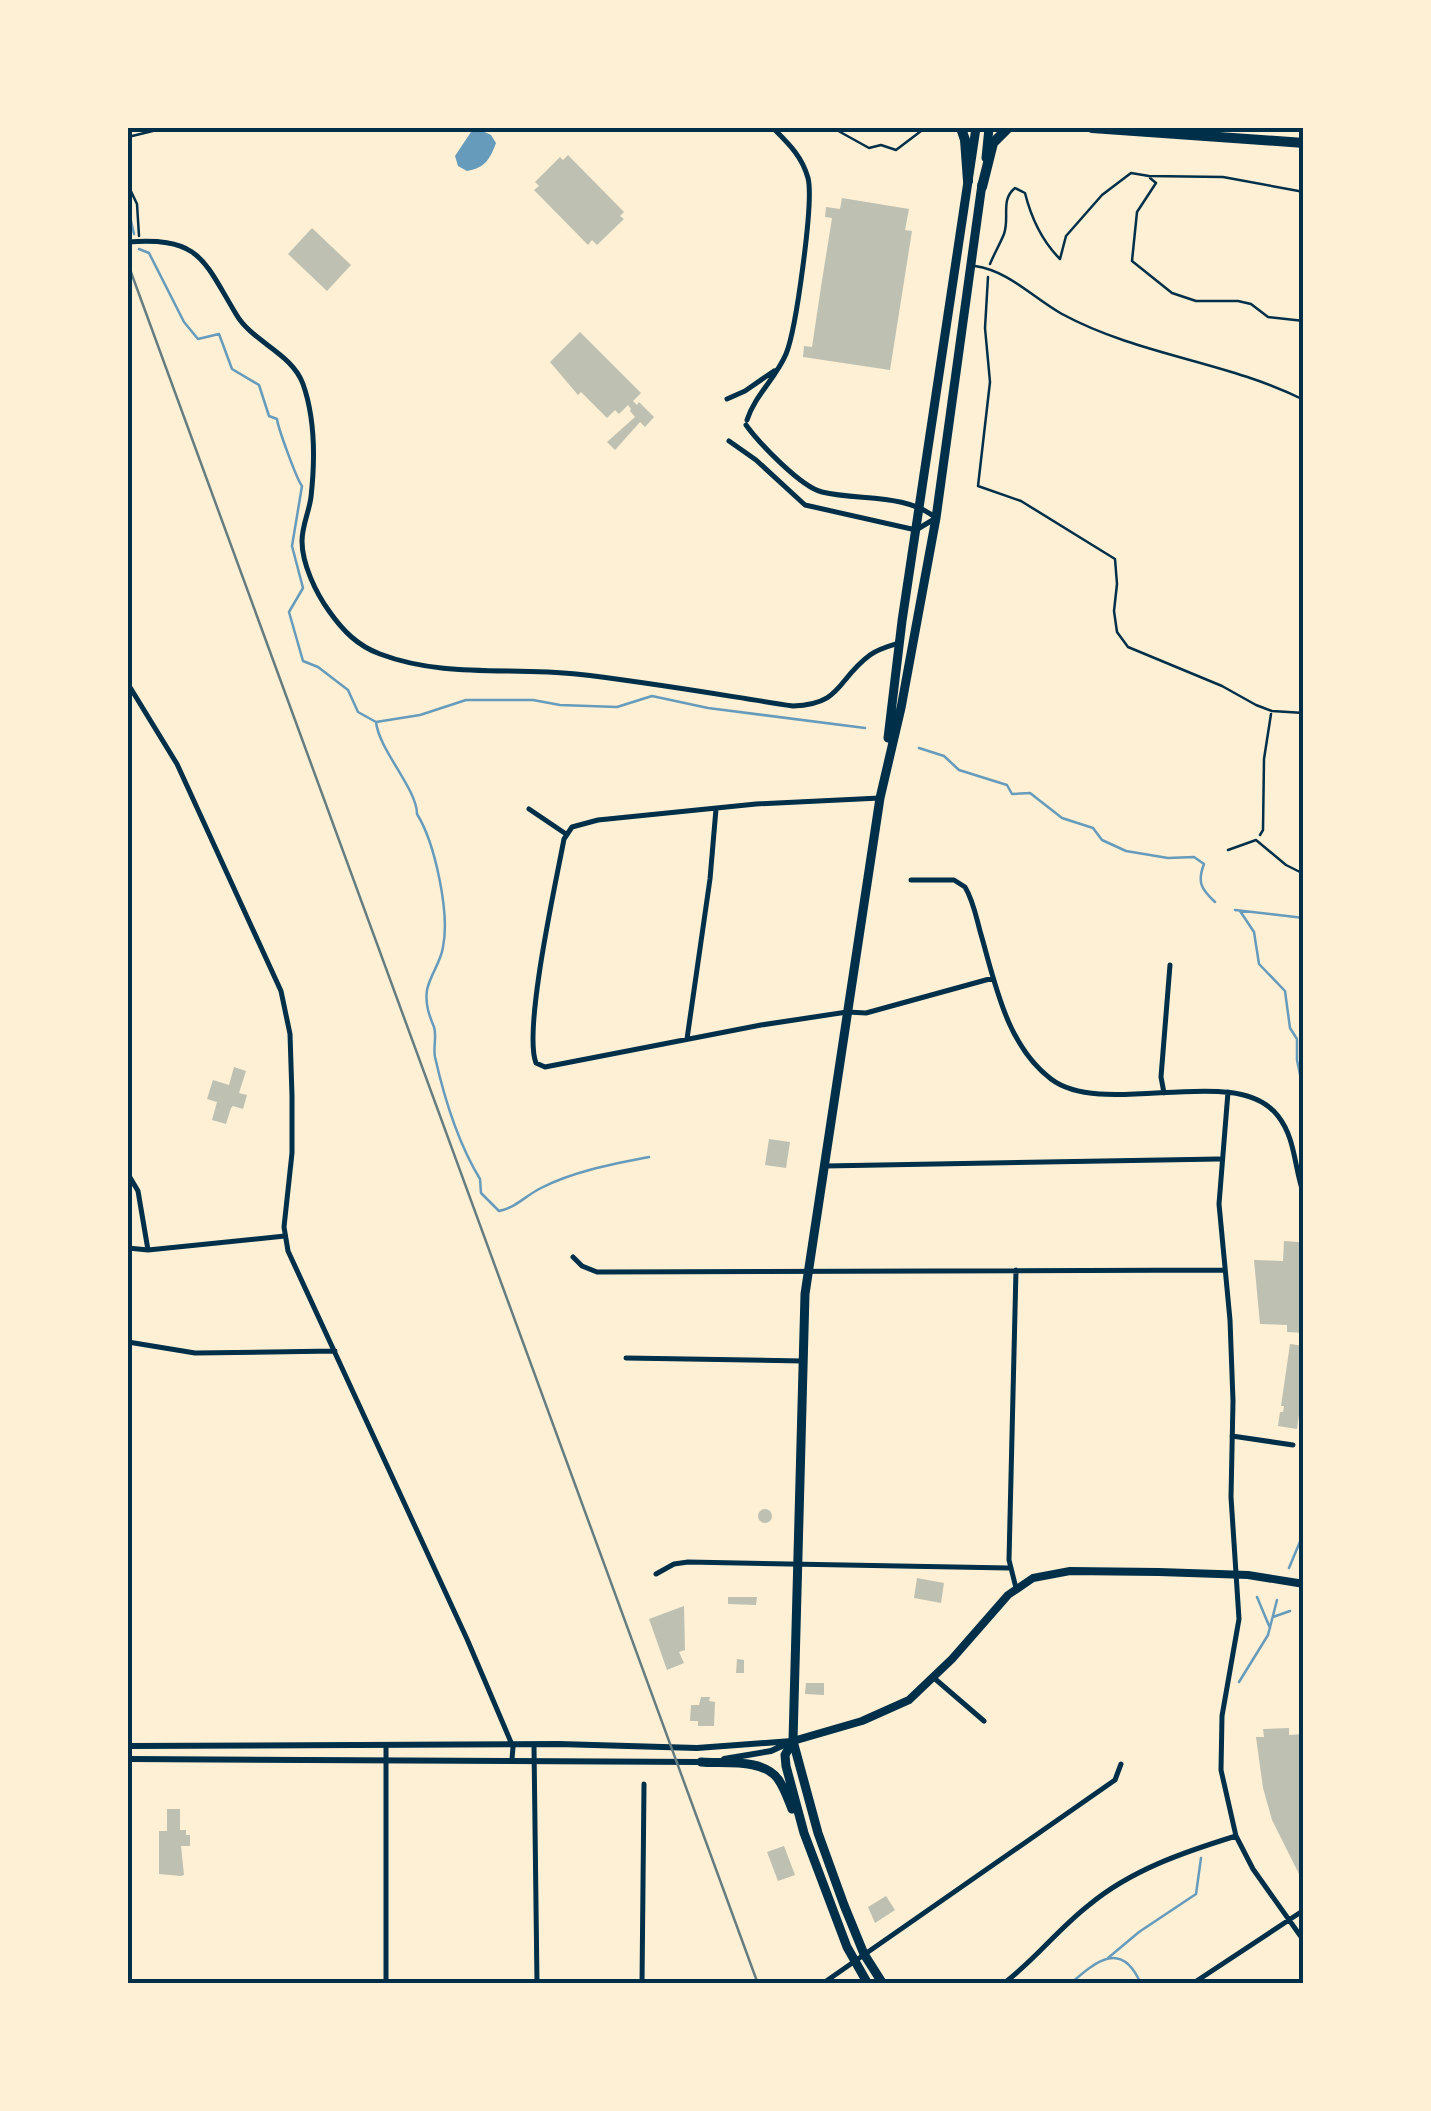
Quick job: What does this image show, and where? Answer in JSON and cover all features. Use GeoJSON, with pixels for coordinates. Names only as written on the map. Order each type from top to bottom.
{"type":"FeatureCollection","features":[{"type":"Feature","properties":{"kind":"highway"},"geometry":{"type":"LineString","coordinates":[[961,128],[968,181]]}},
{"type":"Feature","properties":{"kind":"highway"},"geometry":{"type":"LineString","coordinates":[[982,187],[993,144],[1008,128]]}},
{"type":"Feature","properties":{"kind":"highway"},"geometry":{"type":"LineString","coordinates":[[1092,128],[1304,143]]}},
{"type":"Feature","properties":{"kind":"main road"},"geometry":{"type":"LineString","coordinates":[[883,784],[899,642],[976,128]]}},
{"type":"Feature","properties":{"kind":"main road"},"geometry":{"type":"LineString","coordinates":[[883,1984],[864,1954],[818,1832],[793,1741],[806,1273],[880,798],[936,518],[989,128]]}},
{"type":"Feature","properties":{"kind":"main road"},"geometry":{"type":"LineString","coordinates":[[801,1824],[786,1766],[785,1755],[793,1741],[883,1714],[909,1700],[1016,1588],[1032,1578],[1070,1571],[1263,1576],[1304,1584]]}},
{"type":"Feature","properties":{"kind":"main road"},"geometry":{"type":"LineString","coordinates":[[701,1762],[755,1766],[768,1770],[779,1780],[868,1984]]}},
{"type":"Feature","properties":{"kind":"street"},"geometry":{"type":"LineString","coordinates":[[729,440],[748,452],[806,506],[916,530],[936,518],[920,505],[814,489],[798,478],[746,422],[754,401],[786,353],[811,195],[798,153],[773,128]]}},
{"type":"Feature","properties":{"kind":"street"},"geometry":{"type":"LineString","coordinates":[[128,242],[170,242],[200,257],[213,270],[246,329],[289,363],[302,380],[310,416],[313,464],[304,552],[322,600],[344,631],[378,654],[416,664],[486,672],[576,674],[793,706],[818,704],[830,698],[872,653],[899,642]]}},
{"type":"Feature","properties":{"kind":"street"},"geometry":{"type":"LineString","coordinates":[[727,399],[745,392],[776,370]]}},
{"type":"Feature","properties":{"kind":"street"},"geometry":{"type":"LineString","coordinates":[[128,684],[183,776],[281,990],[290,1034],[292,1096],[288,1251],[468,1639],[513,1747],[512,1760]]}},
{"type":"Feature","properties":{"kind":"street"},"geometry":{"type":"LineString","coordinates":[[880,798],[598,820],[579,824],[566,834],[534,1014],[532,1051],[536,1063],[545,1067],[687,1039],[848,1012],[866,1013],[992,978]]}},
{"type":"Feature","properties":{"kind":"street"},"geometry":{"type":"LineString","coordinates":[[687,1039],[716,808]]}},
{"type":"Feature","properties":{"kind":"street"},"geometry":{"type":"LineString","coordinates":[[529,810],[566,834]]}},
{"type":"Feature","properties":{"kind":"street"},"geometry":{"type":"LineString","coordinates":[[910,880],[954,880],[966,888],[992,978],[1018,1040],[1049,1078],[1076,1090],[1228,1092],[1258,1098],[1276,1114],[1291,1141],[1304,1195]]}},
{"type":"Feature","properties":{"kind":"street"},"geometry":{"type":"LineString","coordinates":[[1164,1093],[1161,1077],[1170,965]]}},
{"type":"Feature","properties":{"kind":"street"},"geometry":{"type":"LineString","coordinates":[[1228,1092],[1220,1159],[1220,1232],[1232,1351],[1231,1497],[1239,1620],[1220,1745],[1224,1790],[1236,1836],[1287,1921],[1304,1941]]}},
{"type":"Feature","properties":{"kind":"street"},"geometry":{"type":"LineString","coordinates":[[822,1166],[1220,1159]]}},
{"type":"Feature","properties":{"kind":"street"},"geometry":{"type":"LineString","coordinates":[[128,1174],[138,1191],[148,1250]]}},
{"type":"Feature","properties":{"kind":"street"},"geometry":{"type":"LineString","coordinates":[[128,1248],[148,1250],[286,1236]]}},
{"type":"Feature","properties":{"kind":"street"},"geometry":{"type":"LineString","coordinates":[[573,1257],[597,1272],[1224,1270]]}},
{"type":"Feature","properties":{"kind":"street"},"geometry":{"type":"LineString","coordinates":[[1016,1270],[1009,1568],[1016,1588]]}},
{"type":"Feature","properties":{"kind":"street"},"geometry":{"type":"LineString","coordinates":[[128,1342],[195,1353],[334,1351]]}},
{"type":"Feature","properties":{"kind":"street"},"geometry":{"type":"LineString","coordinates":[[626,1358],[803,1361]]}},
{"type":"Feature","properties":{"kind":"street"},"geometry":{"type":"LineString","coordinates":[[1232,1436],[1293,1445]]}},
{"type":"Feature","properties":{"kind":"street"},"geometry":{"type":"LineString","coordinates":[[656,1574],[674,1564],[688,1562],[1009,1568]]}},
{"type":"Feature","properties":{"kind":"street"},"geometry":{"type":"LineString","coordinates":[[934,1678],[984,1722]]}},
{"type":"Feature","properties":{"kind":"street"},"geometry":{"type":"LineString","coordinates":[[128,1746],[697,1748],[793,1741]]}},
{"type":"Feature","properties":{"kind":"street"},"geometry":{"type":"LineString","coordinates":[[128,1760],[701,1762],[771,1751],[793,1741]]}},
{"type":"Feature","properties":{"kind":"street"},"geometry":{"type":"LineString","coordinates":[[386,1746],[386,1984]]}},
{"type":"Feature","properties":{"kind":"street"},"geometry":{"type":"LineString","coordinates":[[534,1746],[537,1984]]}},
{"type":"Feature","properties":{"kind":"street"},"geometry":{"type":"LineString","coordinates":[[822,1984],[1115,1780],[1121,1764]]}},
{"type":"Feature","properties":{"kind":"street"},"geometry":{"type":"LineString","coordinates":[[642,1984],[644,1784]]}},
{"type":"Feature","properties":{"kind":"street"},"geometry":{"type":"LineString","coordinates":[[1003,1984],[1108,1891],[1156,1864],[1236,1836]]}},
{"type":"Feature","properties":{"kind":"street"},"geometry":{"type":"LineString","coordinates":[[1192,1984],[1304,1910]]}},
{"type":"Feature","properties":{"kind":"lane"},"geometry":{"type":"LineString","coordinates":[[971,266],[989,268],[1064,314],[1134,344],[1172,358],[1243,374],[1304,400]]}},
{"type":"Feature","properties":{"kind":"lane"},"geometry":{"type":"LineString","coordinates":[[1228,850],[1256,840],[1286,865],[1304,874]]}},
{"type":"Feature","properties":{"kind":"path"},"geometry":{"type":"LineString","coordinates":[[128,137],[165,128]]}},
{"type":"Feature","properties":{"kind":"path"},"geometry":{"type":"LineString","coordinates":[[834,128],[870,148],[881,145],[896,150],[925,128]]}},
{"type":"Feature","properties":{"kind":"path"},"geometry":{"type":"LineString","coordinates":[[1304,192],[1223,176],[1131,173],[1112,185],[1066,236],[1060,260],[1047,247],[1029,210],[1026,193],[1016,188],[1009,192],[1004,234],[989,268],[986,328],[990,382],[978,486],[1021,501],[1115,559],[1114,611],[1118,632],[1128,647],[1272,711],[1304,713]]}},
{"type":"Feature","properties":{"kind":"path"},"geometry":{"type":"LineString","coordinates":[[1149,176],[1156,183],[1137,212],[1132,261],[1143,272],[1172,294],[1196,300],[1238,301],[1252,304],[1268,317],[1304,321]]}},
{"type":"Feature","properties":{"kind":"path"},"geometry":{"type":"LineString","coordinates":[[128,184],[137,204],[140,241]]}},
{"type":"Feature","properties":{"kind":"path"},"geometry":{"type":"LineString","coordinates":[[1256,840],[1263,830],[1264,759],[1272,711]]}},
{"type":"Feature","properties":{"kind":"water"},"geometry":{"type":"Polygon","coordinates":[[[478,129],[491,135],[496,143],[486,162],[467,171],[458,166],[455,156],[471,132],[478,129]]]}},
{"type":"Feature","properties":{"kind":"building"},"geometry":{"type":"Polygon","coordinates":[[[568,155],[624,212],[620,216],[624,219],[597,245],[592,240],[588,245],[534,190],[539,186],[535,182],[560,157],[563,160],[568,155]]]}},
{"type":"Feature","properties":{"kind":"building"},"geometry":{"type":"Polygon","coordinates":[[[842,198],[909,209],[905,230],[912,231],[890,370],[803,357],[804,346],[812,347],[832,218],[825,217],[826,207],[840,209],[842,198]]]}},
{"type":"Feature","properties":{"kind":"building"},"geometry":{"type":"Polygon","coordinates":[[[312,228],[351,265],[327,291],[288,254],[312,228]]]}},
{"type":"Feature","properties":{"kind":"building"},"geometry":{"type":"Polygon","coordinates":[[[580,332],[641,393],[633,401],[654,417],[645,427],[640,422],[615,450],[607,442],[635,417],[631,409],[628,405],[607,418],[581,392],[578,395],[550,362],[580,332]]]}},
{"type":"Feature","properties":{"kind":"building"},"geometry":{"type":"Polygon","coordinates":[[[234,1067],[246,1071],[239,1093],[247,1095],[243,1109],[231,1108],[226,1124],[212,1120],[217,1102],[207,1099],[213,1080],[229,1085],[234,1067]]]}},
{"type":"Feature","properties":{"kind":"building"},"geometry":{"type":"Polygon","coordinates":[[[769,1139],[790,1142],[786,1168],[765,1165],[769,1139]]]}},
{"type":"Feature","properties":{"kind":"building"},"geometry":{"type":"Polygon","coordinates":[[[1300,1215],[1304,1215],[1304,1333],[1287,1332],[1287,1325],[1260,1324],[1254,1260],[1283,1261],[1284,1241],[1299,1242],[1300,1215]]]}},
{"type":"Feature","properties":{"kind":"building"},"geometry":{"type":"Polygon","coordinates":[[[1290,1344],[1304,1346],[1297,1429],[1278,1426],[1284,1406],[1290,1344]]]}},
{"type":"Feature","properties":{"kind":"building"},"geometry":{"type":"Polygon","coordinates":[[[765,1509],[772,1516],[765,1523],[758,1516],[765,1509]]]}},
{"type":"Feature","properties":{"kind":"building"},"geometry":{"type":"Polygon","coordinates":[[[917,1578],[944,1583],[941,1603],[914,1598],[917,1578]]]}},
{"type":"Feature","properties":{"kind":"building"},"geometry":{"type":"Polygon","coordinates":[[[728,1597],[757,1597],[756,1605],[728,1604],[728,1597]]]}},
{"type":"Feature","properties":{"kind":"building"},"geometry":{"type":"Polygon","coordinates":[[[684,1606],[685,1650],[679,1652],[684,1663],[667,1670],[649,1619],[684,1606]]]}},
{"type":"Feature","properties":{"kind":"building"},"geometry":{"type":"Polygon","coordinates":[[[737,1659],[744,1660],[744,1673],[736,1673],[737,1659]]]}},
{"type":"Feature","properties":{"kind":"building"},"geometry":{"type":"Polygon","coordinates":[[[806,1683],[824,1683],[824,1695],[805,1694],[806,1683]]]}},
{"type":"Feature","properties":{"kind":"building"},"geometry":{"type":"Polygon","coordinates":[[[701,1697],[710,1697],[709,1701],[715,1702],[714,1726],[698,1726],[698,1721],[690,1721],[691,1705],[699,1705],[701,1697]]]}},
{"type":"Feature","properties":{"kind":"building"},"geometry":{"type":"Polygon","coordinates":[[[1289,1728],[1289,1735],[1304,1734],[1304,1884],[1272,1820],[1256,1737],[1264,1737],[1263,1729],[1289,1728]]]}},
{"type":"Feature","properties":{"kind":"building"},"geometry":{"type":"Polygon","coordinates":[[[167,1809],[180,1809],[180,1830],[190,1835],[190,1846],[181,1846],[181,1876],[159,1874],[159,1831],[167,1831],[167,1809]]]}},
{"type":"Feature","properties":{"kind":"building"},"geometry":{"type":"Polygon","coordinates":[[[784,1846],[795,1875],[778,1881],[767,1852],[784,1846]]]}},
{"type":"Feature","properties":{"kind":"building"},"geometry":{"type":"Polygon","coordinates":[[[886,1896],[895,1910],[875,1923],[868,1907],[886,1896]]]}},
{"type":"Feature","properties":{"kind":"waterway"},"geometry":{"type":"LineString","coordinates":[[128,208],[134,234]]}},
{"type":"Feature","properties":{"kind":"waterway"},"geometry":{"type":"LineString","coordinates":[[139,249],[149,253],[184,322],[198,339],[219,334],[232,369],[259,385],[269,416],[277,419],[302,486],[292,546],[303,588],[289,612],[303,661],[318,667],[348,690],[358,712],[376,722],[420,715],[466,700],[533,700],[617,707],[652,696],[708,708],[865,728]]}},
{"type":"Feature","properties":{"kind":"waterway"},"geometry":{"type":"LineString","coordinates":[[376,722],[411,793],[439,879],[445,933],[442,953],[427,990],[427,1005],[435,1030],[435,1057],[443,1088],[458,1135],[480,1179],[481,1193],[499,1211],[567,1177],[649,1157]]}},
{"type":"Feature","properties":{"kind":"waterway"},"geometry":{"type":"LineString","coordinates":[[919,748],[944,756],[959,770],[1007,785],[1012,794],[1030,793],[1062,818],[1093,828],[1102,840],[1126,851],[1168,858],[1194,857],[1204,864],[1202,885],[1215,902]]}},
{"type":"Feature","properties":{"kind":"waterway"},"geometry":{"type":"LineString","coordinates":[[1235,910],[1304,918]]}},
{"type":"Feature","properties":{"kind":"waterway"},"geometry":{"type":"LineString","coordinates":[[1240,911],[1254,932],[1259,964],[1285,991],[1290,1028],[1297,1039],[1304,1094]]}},
{"type":"Feature","properties":{"kind":"waterway"},"geometry":{"type":"LineString","coordinates":[[1289,1568],[1304,1532]]}},
{"type":"Feature","properties":{"kind":"waterway"},"geometry":{"type":"LineString","coordinates":[[1257,1597],[1270,1628]]}},
{"type":"Feature","properties":{"kind":"waterway"},"geometry":{"type":"LineString","coordinates":[[1239,1682],[1268,1635],[1277,1600]]}},
{"type":"Feature","properties":{"kind":"waterway"},"geometry":{"type":"LineString","coordinates":[[1273,1617],[1290,1611]]}},
{"type":"Feature","properties":{"kind":"waterway"},"geometry":{"type":"LineString","coordinates":[[1108,1958],[1196,1894],[1201,1858]]}},
{"type":"Feature","properties":{"kind":"waterway"},"geometry":{"type":"LineString","coordinates":[[1070,1984],[1099,1962],[1117,1958],[1134,1970],[1141,1984]]}},
{"type":"Feature","properties":{"kind":"railway"},"geometry":{"type":"LineString","coordinates":[[128,264],[758,1984]]}}]}
